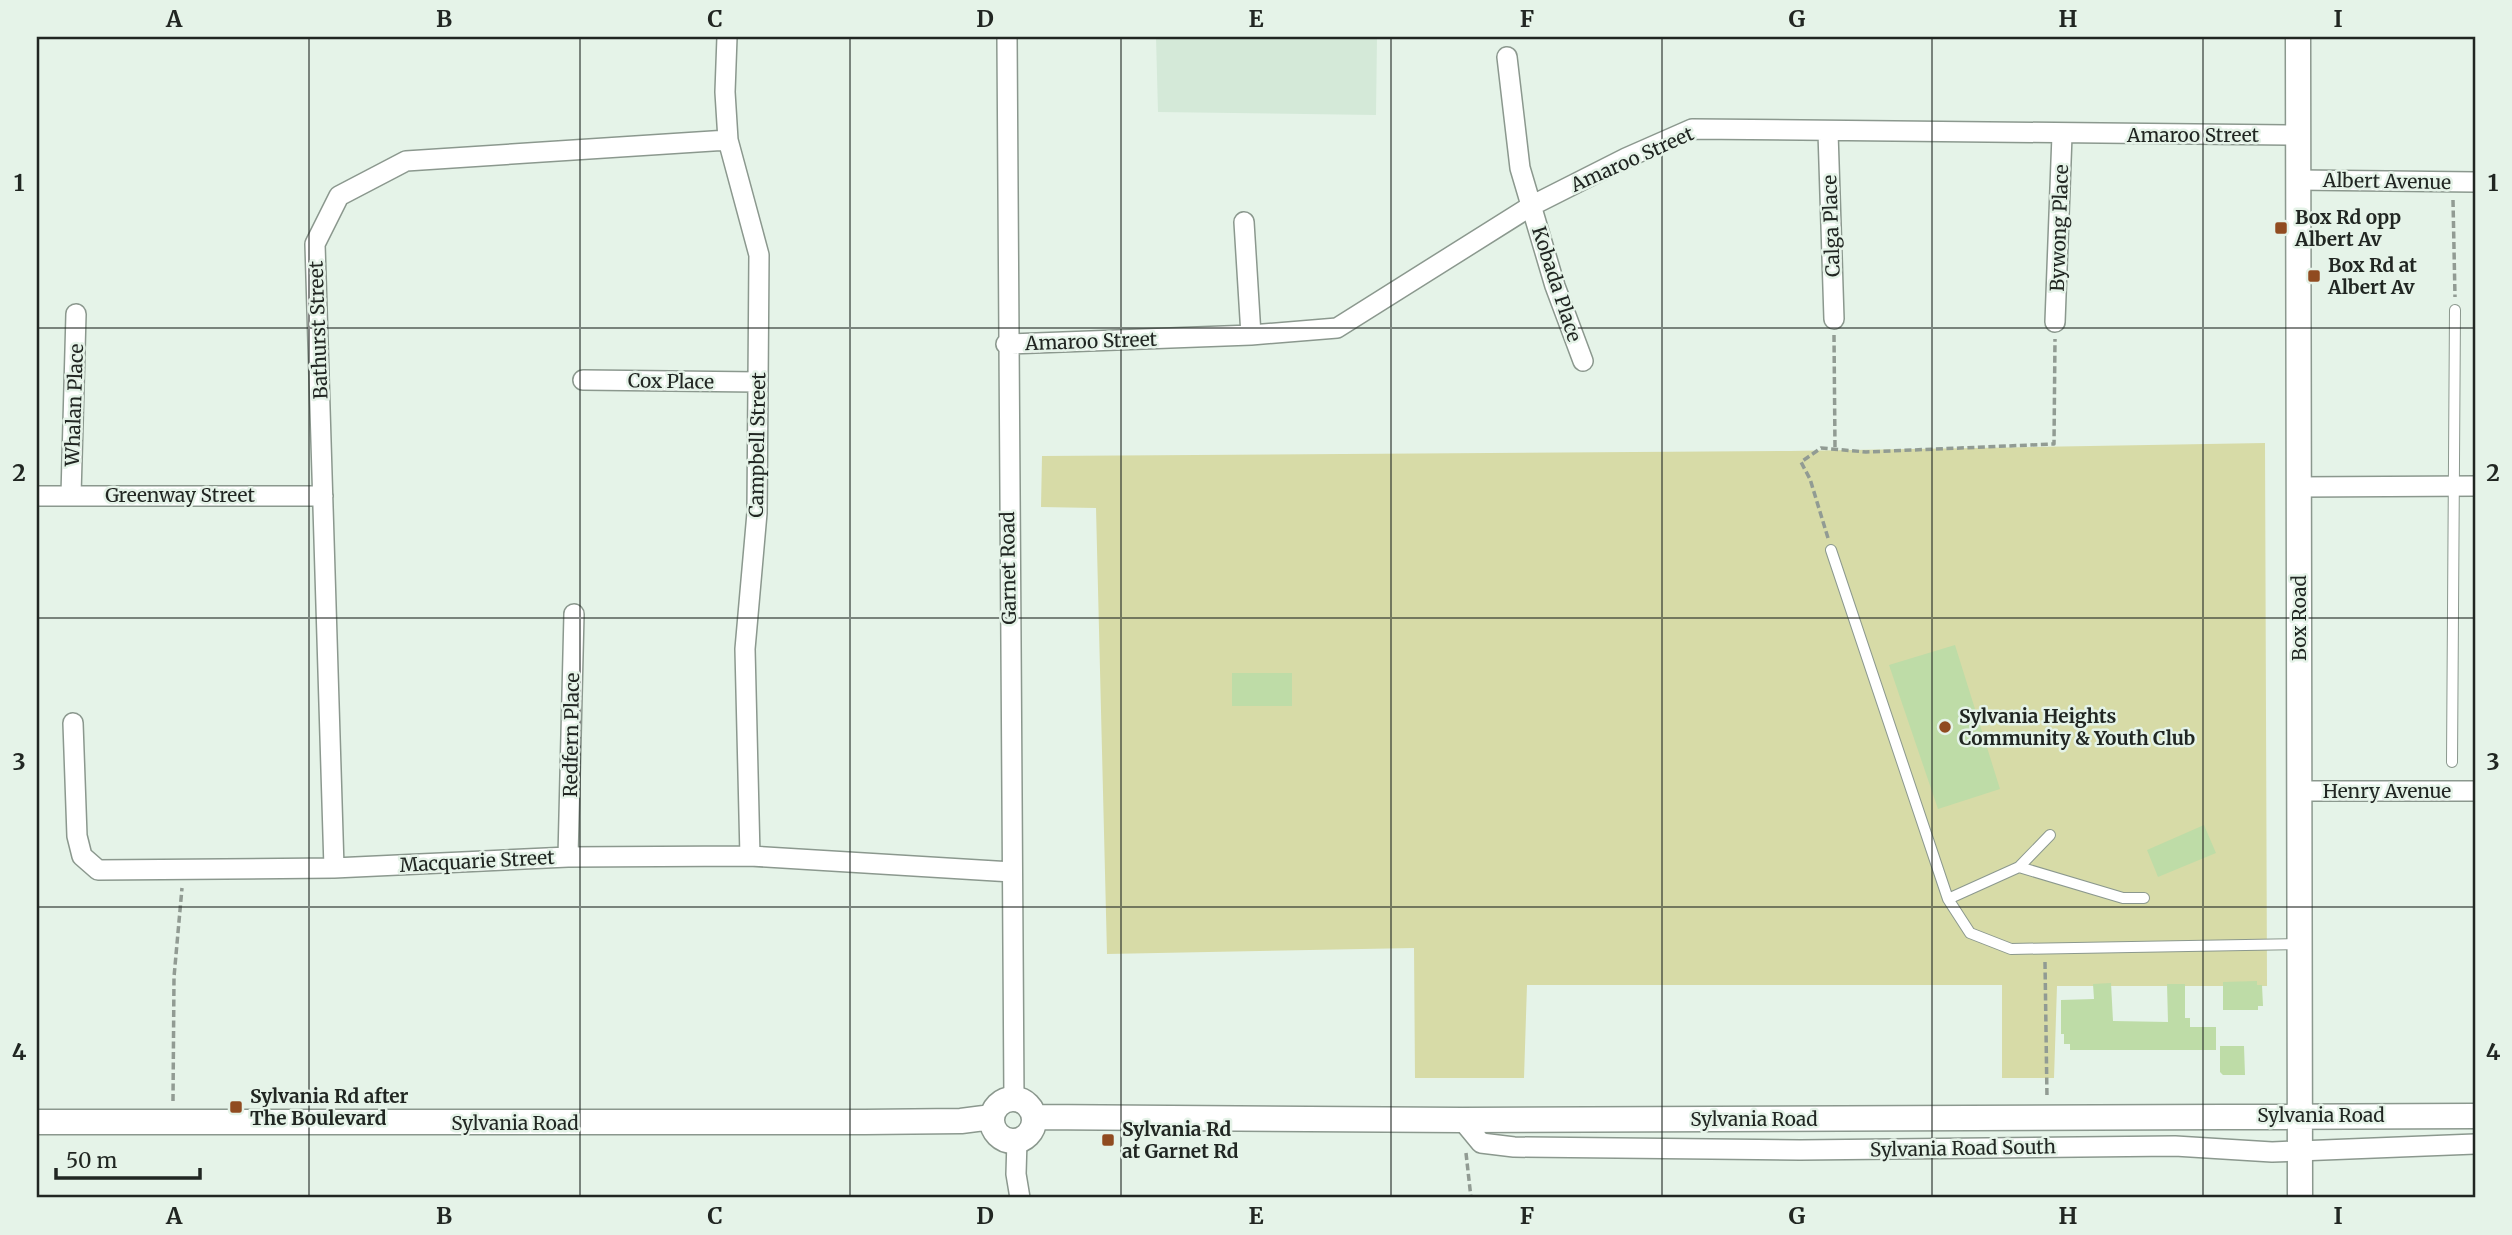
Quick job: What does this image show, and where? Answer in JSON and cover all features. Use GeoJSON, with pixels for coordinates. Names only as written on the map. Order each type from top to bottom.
{"type":"FeatureCollection","features":[{"type":"Feature","properties":{"kind":"street","name":"Campbell Street"},"geometry":{"type":"LineString","coordinates":[[727,37],[725,92],[728,140],[759,255],[757,513],[746,649],[750,856]]}},
{"type":"Feature","properties":{"kind":"street","name":"Garnet Road"},"geometry":{"type":"LineString","coordinates":[[1007,37],[1006,344],[1014,1099]]}},
{"type":"Feature","properties":{"kind":"street","name":"Box Road"},"geometry":{"type":"LineString","coordinates":[[2298,37],[2300,1198]]}},
{"type":"Feature","properties":{"kind":"street","name":"Kobada Place"},"geometry":{"type":"LineString","coordinates":[[1507,57],[1520,169],[1583,361]]}},
{"type":"Feature","properties":{"kind":"street","name":"Amaroo Street"},"geometry":{"type":"LineString","coordinates":[[1006,344],[1251,335],[1337,328],[1531,206],[1692,129],[2062,135],[2298,135]]}},
{"type":"Feature","properties":{"kind":"street","name":"Calga Place"},"geometry":{"type":"LineString","coordinates":[[1828,132],[1834,319]]}},
{"type":"Feature","properties":{"kind":"street","name":"Bywong Place"},"geometry":{"type":"LineString","coordinates":[[2055,322],[2062,135]]}},
{"type":"Feature","properties":{"kind":"street","name":"Bathurst Street"},"geometry":{"type":"LineString","coordinates":[[334,868],[315,244],[339,196],[406,161],[728,140]]}},
{"type":"Feature","properties":{"kind":"street","name":"Albert Avenue"},"geometry":{"type":"LineString","coordinates":[[2298,180],[2475,182]]}},
{"type":"Feature","properties":{"kind":"street"},"geometry":{"type":"LineString","coordinates":[[1244,222],[1251,335]]}},
{"type":"Feature","properties":{"kind":"street","name":"Whalan Place"},"geometry":{"type":"LineString","coordinates":[[71,495],[76,314]]}},
{"type":"Feature","properties":{"kind":"street","name":"Cox Place"},"geometry":{"type":"LineString","coordinates":[[583,380],[758,382]]}},
{"type":"Feature","properties":{"kind":"street"},"geometry":{"type":"LineString","coordinates":[[2299,487],[2475,486]]}},
{"type":"Feature","properties":{"kind":"street","name":"Greenway Street"},"geometry":{"type":"LineString","coordinates":[[37,496],[323,496]]}},
{"type":"Feature","properties":{"kind":"street","name":"Redfern Place"},"geometry":{"type":"LineString","coordinates":[[568,857],[574,614]]}},
{"type":"Feature","properties":{"kind":"street","name":"Macquarie Street"},"geometry":{"type":"LineString","coordinates":[[72,723],[75,812],[82,856],[98,870],[334,868],[568,857],[750,856],[1012,872]]}},
{"type":"Feature","properties":{"kind":"street","name":"Henry Avenue"},"geometry":{"type":"LineString","coordinates":[[2299,791],[2475,791]]}},
{"type":"Feature","properties":{"kind":"street"},"geometry":{"type":"LineString","coordinates":[[1014,1099],[1027,1104],[1034,1117],[1030,1132],[1017,1140],[999,1136],[992,1117],[999,1105],[1014,1099]]}},
{"type":"Feature","properties":{"kind":"street","name":"Sylvania Road"},"geometry":{"type":"LineString","coordinates":[[1034,1117],[1462,1120],[2475,1116]]}},
{"type":"Feature","properties":{"kind":"street","name":"Sylvania Road"},"geometry":{"type":"LineString","coordinates":[[37,1122],[865,1122],[961,1121],[992,1117]]}},
{"type":"Feature","properties":{"kind":"street","name":"Sylvania Road South"},"geometry":{"type":"LineString","coordinates":[[1462,1120],[1481,1143],[1514,1147],[1800,1150],[2175,1146],[2272,1152],[2475,1144]]}},
{"type":"Feature","properties":{"kind":"street"},"geometry":{"type":"LineString","coordinates":[[1017,1140],[1016,1174],[1020,1198]]}},
{"type":"Feature","properties":{"kind":"lane"},"geometry":{"type":"LineString","coordinates":[[2452,762],[2455,310]]}},
{"type":"Feature","properties":{"kind":"lane"},"geometry":{"type":"LineString","coordinates":[[1831,550],[1948,899],[1970,933],[2011,949],[2299,943]]}},
{"type":"Feature","properties":{"kind":"lane"},"geometry":{"type":"LineString","coordinates":[[1948,899],[2019,867],[2050,835]]}},
{"type":"Feature","properties":{"kind":"lane"},"geometry":{"type":"LineString","coordinates":[[2019,867],[2123,898],[2144,898]]}},
{"type":"Feature","properties":{"kind":"path"},"geometry":{"type":"LineString","coordinates":[[2453,182],[2455,310]]}},
{"type":"Feature","properties":{"kind":"path"},"geometry":{"type":"LineString","coordinates":[[1834,319],[1835,448]]}},
{"type":"Feature","properties":{"kind":"path"},"geometry":{"type":"LineString","coordinates":[[1831,550],[1810,479],[1801,462],[1821,448],[1866,452],[2054,444],[2055,322]]}},
{"type":"Feature","properties":{"kind":"path"},"geometry":{"type":"LineString","coordinates":[[173,1124],[174,977],[184,869]]}},
{"type":"Feature","properties":{"kind":"path"},"geometry":{"type":"LineString","coordinates":[[2045,950],[2047,1118]]}},
{"type":"Feature","properties":{"kind":"path"},"geometry":{"type":"LineString","coordinates":[[1462,1120],[1471,1198]]}},
{"type":"Feature","properties":{"kind":"shaded area"},"geometry":{"type":"Polygon","coordinates":[[[1156,37],[1377,37],[1376,115],[1158,112],[1156,37]]]}},
{"type":"Feature","properties":{"kind":"green space"},"geometry":{"type":"Polygon","coordinates":[[[2265,443],[2267,986],[2057,986],[2054,1078],[2002,1078],[2002,985],[1527,985],[1524,1078],[1415,1078],[1414,948],[1107,954],[1096,508],[1041,507],[1042,456],[1790,451],[2265,443]]]}},
{"type":"Feature","properties":{"kind":"building","name":"Sylvania Heights Community & Youth Club"},"geometry":{"type":"Polygon","coordinates":[[[1955,645],[2000,789],[1938,809],[1889,665],[1955,645]]]}},
{"type":"Feature","properties":{"kind":"building"},"geometry":{"type":"Polygon","coordinates":[[[1232,673],[1292,673],[1292,706],[1232,706],[1232,673]]]}},
{"type":"Feature","properties":{"kind":"building"},"geometry":{"type":"Polygon","coordinates":[[[2204,825],[2216,853],[2158,877],[2147,850],[2204,825]]]}},
{"type":"Feature","properties":{"kind":"building"},"geometry":{"type":"Polygon","coordinates":[[[2257,981],[2257,985],[2262,985],[2263,1006],[2258,1006],[2258,1010],[2223,1010],[2223,982],[2257,981]]]}},
{"type":"Feature","properties":{"kind":"building"},"geometry":{"type":"Polygon","coordinates":[[[2111,983],[2113,1021],[2168,1022],[2167,984],[2185,984],[2185,1018],[2190,1018],[2190,1027],[2216,1027],[2216,1050],[2070,1050],[2070,1044],[2064,1044],[2064,1034],[2061,1034],[2061,1000],[2094,999],[2093,984],[2111,983]]]}},
{"type":"Feature","properties":{"kind":"building"},"geometry":{"type":"Polygon","coordinates":[[[2220,1046],[2244,1046],[2245,1075],[2223,1075],[2220,1072],[2220,1046]]]}},
{"type":"Feature","properties":{"kind":"place","name":"Box Rd opp Albert Av"},"geometry":{"type":"Point","coordinates":[2281,228]}},
{"type":"Feature","properties":{"kind":"place","name":"Box Rd at Albert Av"},"geometry":{"type":"Point","coordinates":[2314,276]}},
{"type":"Feature","properties":{"kind":"place","name":"Sylvania Heights Community & Youth Club"},"geometry":{"type":"Point","coordinates":[1945,727]}},
{"type":"Feature","properties":{"kind":"place","name":"Sylvania Rd after The Boulevard"},"geometry":{"type":"Point","coordinates":[236,1107]}},
{"type":"Feature","properties":{"kind":"place","name":"Sylvania Rd at Garnet Rd"},"geometry":{"type":"Point","coordinates":[1108,1140]}}]}
